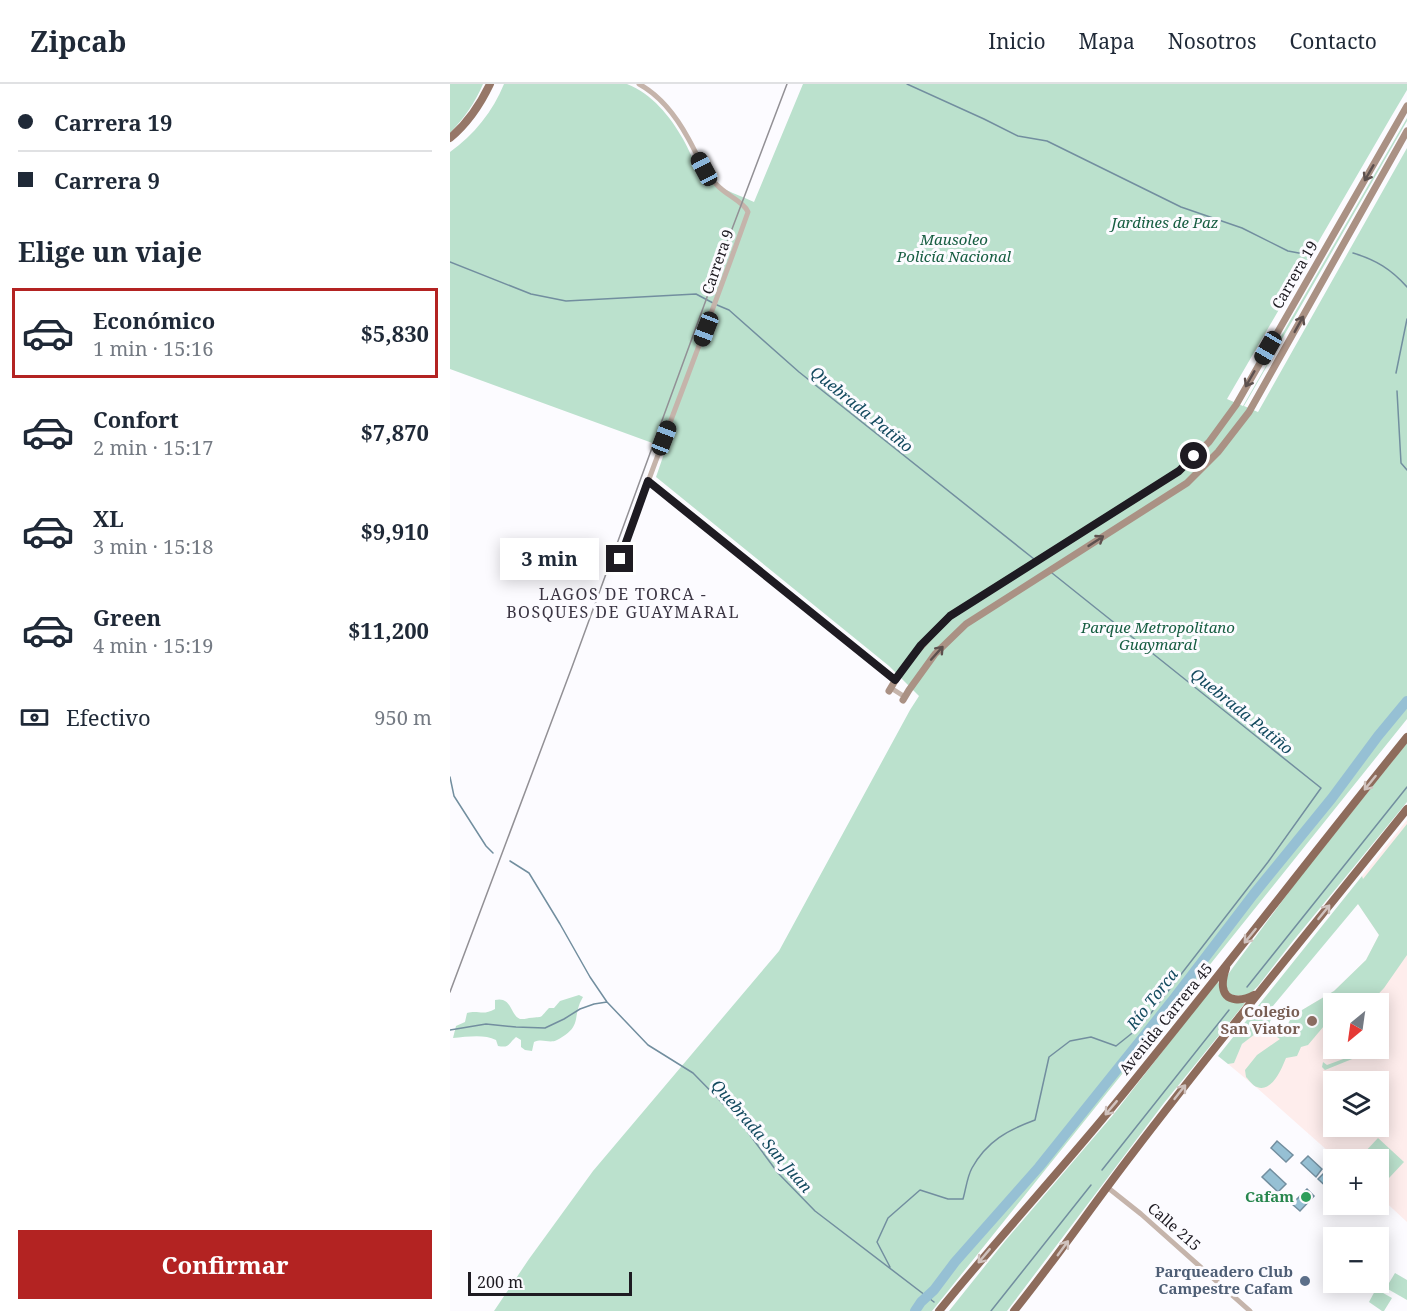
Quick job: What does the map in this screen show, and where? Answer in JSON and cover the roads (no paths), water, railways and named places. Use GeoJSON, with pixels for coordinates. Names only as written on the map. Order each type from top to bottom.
{"type":"FeatureCollection","features":[{"type":"Feature","properties":{"kind":"highway","name":"Avenida Carrera 45"},"geometry":{"type":"LineString","coordinates":[[939,1311],[994,1244],[1073,1155],[1407,737]]}},
{"type":"Feature","properties":{"kind":"highway"},"geometry":{"type":"LineString","coordinates":[[1014,1311],[1187,1082],[1407,808]]}},
{"type":"Feature","properties":{"kind":"highway"},"geometry":{"type":"LineString","coordinates":[[1227,964],[1222,982],[1224,992],[1232,999],[1239,1001],[1246,999],[1261,990]]}},
{"type":"Feature","properties":{"kind":"main road"},"geometry":{"type":"LineString","coordinates":[[450,138],[472,115],[490,84]]}},
{"type":"Feature","properties":{"kind":"main road","name":"Carrera 19"},"geometry":{"type":"LineString","coordinates":[[890,689],[921,645],[950,616],[1179,471],[1209,442],[1236,405],[1407,106]]}},
{"type":"Feature","properties":{"kind":"main road","name":"Carrera 19"},"geometry":{"type":"LineString","coordinates":[[904,699],[935,654],[966,624],[1187,483],[1218,452],[1249,412],[1407,131]]}},
{"type":"Feature","properties":{"kind":"street","name":"Carrera 9"},"geometry":{"type":"LineString","coordinates":[[620,559],[748,212],[742,203],[730,197],[717,185],[704,169],[687,137],[664,103],[639,84]]}},
{"type":"Feature","properties":{"kind":"street"},"geometry":{"type":"LineString","coordinates":[[648,481],[895,680]]}},
{"type":"Feature","properties":{"kind":"street"},"geometry":{"type":"LineString","coordinates":[[890,689],[904,699]]}},
{"type":"Feature","properties":{"kind":"street","name":"Calle 215"},"geometry":{"type":"LineString","coordinates":[[1107,1187],[1251,1311]]}},
{"type":"Feature","properties":{"kind":"water"},"geometry":{"type":"Polygon","coordinates":[[[1277,1141],[1293,1155],[1286,1162],[1271,1148],[1277,1141]]]}},
{"type":"Feature","properties":{"kind":"water"},"geometry":{"type":"Polygon","coordinates":[[[1308,1156],[1322,1169],[1316,1177],[1301,1163],[1308,1156]]]}},
{"type":"Feature","properties":{"kind":"water"},"geometry":{"type":"Polygon","coordinates":[[[1270,1169],[1286,1184],[1278,1192],[1262,1177],[1270,1169]]]}},
{"type":"Feature","properties":{"kind":"water"},"geometry":{"type":"Polygon","coordinates":[[[1323,1174],[1323,1184],[1318,1179],[1323,1174]]]}},
{"type":"Feature","properties":{"kind":"water"},"geometry":{"type":"Polygon","coordinates":[[[1307,1189],[1314,1196],[1300,1211],[1292,1204],[1307,1189]]]}},
{"type":"Feature","properties":{"kind":"waterway"},"geometry":{"type":"LineString","coordinates":[[907,84],[1018,136],[1047,141],[1181,207],[1242,228],[1288,251],[1304,254]]}},
{"type":"Feature","properties":{"kind":"waterway"},"geometry":{"type":"LineString","coordinates":[[1353,253],[1383,266],[1407,287]]}},
{"type":"Feature","properties":{"kind":"waterway","name":"Quebrada Patiño"},"geometry":{"type":"LineString","coordinates":[[450,262],[531,294],[566,301],[696,294],[713,303]]}},
{"type":"Feature","properties":{"kind":"waterway","name":"Quebrada Patiño"},"geometry":{"type":"LineString","coordinates":[[717,305],[729,310],[799,372],[1034,559]]}},
{"type":"Feature","properties":{"kind":"waterway"},"geometry":{"type":"LineString","coordinates":[[1396,373],[1407,319]]}},
{"type":"Feature","properties":{"kind":"waterway"},"geometry":{"type":"LineString","coordinates":[[1397,391],[1401,463],[1407,470]]}},
{"type":"Feature","properties":{"kind":"waterway","name":"Quebrada Patiño"},"geometry":{"type":"LineString","coordinates":[[890,1267],[877,1242],[888,1218],[920,1190],[948,1199],[963,1199],[970,1172],[984,1151],[1007,1132],[1035,1120],[1049,1057],[1070,1041],[1091,1037],[1116,1046],[1141,1026],[1268,862],[1321,788],[1052,573]]}},
{"type":"Feature","properties":{"kind":"waterway","name":"Río Torca"},"geometry":{"type":"LineString","coordinates":[[915,1311],[1039,1167],[1407,701]]}},
{"type":"Feature","properties":{"kind":"waterway","name":"Quebrada San Juan"},"geometry":{"type":"LineString","coordinates":[[450,777],[454,796],[486,846],[493,853]]}},
{"type":"Feature","properties":{"kind":"waterway"},"geometry":{"type":"LineString","coordinates":[[1247,987],[1407,787]]}},
{"type":"Feature","properties":{"kind":"waterway","name":"Quebrada San Juan"},"geometry":{"type":"LineString","coordinates":[[510,861],[529,873],[607,1002],[648,1045],[693,1073],[738,1119],[778,1173],[815,1211],[934,1302]]}},
{"type":"Feature","properties":{"kind":"waterway","name":"Quebrada San Juan"},"geometry":{"type":"LineString","coordinates":[[450,1030],[486,1024],[545,1028],[580,1009],[607,1002]]}},
{"type":"Feature","properties":{"kind":"waterway"},"geometry":{"type":"LineString","coordinates":[[1102,1170],[1229,1010]]}},
{"type":"Feature","properties":{"kind":"waterway"},"geometry":{"type":"LineString","coordinates":[[991,1311],[1091,1185]]}},
{"type":"Feature","properties":{"kind":"railway"},"geometry":{"type":"LineString","coordinates":[[450,992],[787,84]]}},
{"type":"Feature","properties":{"kind":"place","name":"Colegio San Viator"},"geometry":{"type":"Point","coordinates":[1312,1021]}},
{"type":"Feature","properties":{"kind":"place","name":"Cafam"},"geometry":{"type":"Point","coordinates":[1306,1197]}},
{"type":"Feature","properties":{"kind":"place","name":"Parqueadero Club Campestre Cafam"},"geometry":{"type":"Point","coordinates":[1305,1281]}},
{"type":"Feature","properties":{"kind":"district","name":"LAGOS DE TORCA - BOSQUES DE GUAYMARAL"},"geometry":{"type":"Point","coordinates":[623,603]}},
{"type":"Feature","properties":{"kind":"park label","name":"Jardines de Paz"},"geometry":{"type":"Point","coordinates":[1165,223]}},
{"type":"Feature","properties":{"kind":"park label","name":"Mausoleo Policía Nacional"},"geometry":{"type":"Point","coordinates":[954,248]}},
{"type":"Feature","properties":{"kind":"park label","name":"Parque Metropolitano Guaymaral"},"geometry":{"type":"Point","coordinates":[1158,636]}}]}
